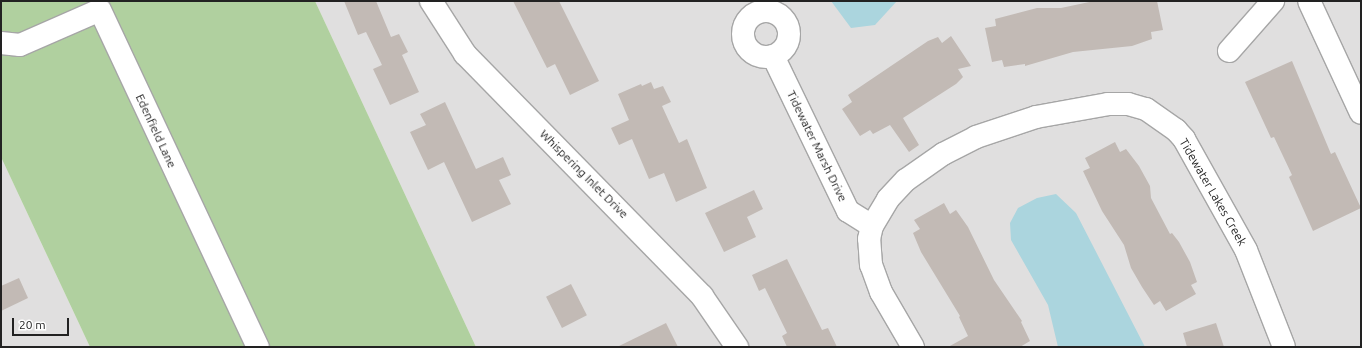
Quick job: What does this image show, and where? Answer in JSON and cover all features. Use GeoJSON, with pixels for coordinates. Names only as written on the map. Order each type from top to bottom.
{"type":"FeatureCollection","features":[{"type":"Feature","properties":{"kind":"street","name":"Whispering Inlet Drive"},"geometry":{"type":"LineString","coordinates":[[431,1],[465,54],[702,296],[737,347]]}},
{"type":"Feature","properties":{"kind":"street"},"geometry":{"type":"LineString","coordinates":[[1229,50],[1273,1]]}},
{"type":"Feature","properties":{"kind":"street"},"geometry":{"type":"LineString","coordinates":[[1309,1],[1361,113]]}},
{"type":"Feature","properties":{"kind":"street","name":"Edenfield Lane"},"geometry":{"type":"LineString","coordinates":[[1,43],[20,45],[100,10],[258,347]]}},
{"type":"Feature","properties":{"kind":"street","name":"Tidewater Marsh Drive"},"geometry":{"type":"LineString","coordinates":[[774,56],[848,210],[872,226]]}},
{"type":"Feature","properties":{"kind":"street","name":"Tidewater Lakes Creek"},"geometry":{"type":"LineString","coordinates":[[913,347],[881,292],[871,265],[869,239],[872,226],[888,199],[906,180],[943,154],[976,137],[1036,117],[1108,104],[1128,104],[1146,109],[1176,130],[1184,139],[1249,256],[1284,347]]}},
{"type":"Feature","properties":{"kind":"shaded area"},"geometry":{"type":"Polygon","coordinates":[[[315,1],[1361,1],[1361,347],[476,347],[315,1]]]}},
{"type":"Feature","properties":{"kind":"shaded area"},"geometry":{"type":"Polygon","coordinates":[[[1,157],[90,347],[1,347],[1,157]]]}},
{"type":"Feature","properties":{"kind":"green space"},"geometry":{"type":"Polygon","coordinates":[[[1,1],[315,1],[476,347],[90,347],[1,157],[1,1]]]}},
{"type":"Feature","properties":{"kind":"water"},"geometry":{"type":"Polygon","coordinates":[[[831,1],[897,1],[875,25],[851,28],[831,1]]]}},
{"type":"Feature","properties":{"kind":"water"},"geometry":{"type":"Polygon","coordinates":[[[1056,194],[1076,213],[1145,347],[1058,347],[1048,305],[1011,240],[1010,223],[1018,208],[1037,198],[1056,194]]]}},
{"type":"Feature","properties":{"kind":"building"},"geometry":{"type":"Polygon","coordinates":[[[344,1],[376,1],[391,37],[399,34],[408,52],[402,55],[419,92],[390,105],[373,69],[382,65],[366,32],[358,35],[344,1]]]}},
{"type":"Feature","properties":{"kind":"building"},"geometry":{"type":"Polygon","coordinates":[[[513,1],[559,1],[599,81],[570,95],[555,64],[547,68],[513,1]]]}},
{"type":"Feature","properties":{"kind":"building"},"geometry":{"type":"Polygon","coordinates":[[[1094,1],[1157,1],[1163,30],[1151,32],[1152,39],[1132,46],[1073,52],[1025,66],[1025,64],[1004,67],[1002,60],[992,62],[985,28],[996,26],[995,19],[1037,8],[1061,8],[1094,1]]]}},
{"type":"Feature","properties":{"kind":"building"},"geometry":{"type":"Polygon","coordinates":[[[951,36],[971,66],[958,69],[963,77],[956,84],[903,118],[919,145],[909,152],[890,125],[873,134],[870,130],[860,136],[842,109],[852,102],[848,95],[928,41],[938,37],[942,43],[951,36]]]}},
{"type":"Feature","properties":{"kind":"building"},"geometry":{"type":"Polygon","coordinates":[[[1292,61],[1331,154],[1335,152],[1361,208],[1313,231],[1289,177],[1292,175],[1274,137],[1271,138],[1245,82],[1292,61]]]}},
{"type":"Feature","properties":{"kind":"building"},"geometry":{"type":"Polygon","coordinates":[[[651,82],[654,89],[663,86],[671,102],[662,106],[679,143],[687,139],[707,188],[676,202],[664,173],[649,179],[632,139],[619,145],[611,128],[629,120],[618,94],[641,84],[642,86],[651,82]]]}},
{"type":"Feature","properties":{"kind":"building"},"geometry":{"type":"Polygon","coordinates":[[[445,102],[476,169],[503,157],[511,175],[499,180],[511,204],[472,222],[444,162],[428,170],[410,132],[426,125],[420,114],[445,102]]]}},
{"type":"Feature","properties":{"kind":"building"},"geometry":{"type":"Polygon","coordinates":[[[1115,142],[1120,152],[1126,149],[1139,166],[1150,186],[1151,198],[1170,234],[1172,233],[1179,242],[1190,262],[1197,282],[1191,285],[1196,294],[1166,311],[1160,301],[1154,305],[1142,287],[1131,268],[1124,245],[1102,211],[1083,171],[1090,168],[1085,158],[1115,142]]]}},
{"type":"Feature","properties":{"kind":"building"},"geometry":{"type":"Polygon","coordinates":[[[754,190],[763,209],[747,217],[756,237],[724,252],[705,213],[754,190]]]}},
{"type":"Feature","properties":{"kind":"building"},"geometry":{"type":"Polygon","coordinates":[[[944,203],[950,214],[956,210],[968,227],[994,280],[1022,321],[1021,322],[1030,341],[1020,347],[948,347],[968,336],[959,317],[960,316],[921,252],[913,233],[920,229],[914,220],[944,203]]]}},
{"type":"Feature","properties":{"kind":"building"},"geometry":{"type":"Polygon","coordinates":[[[787,259],[822,330],[828,328],[837,347],[787,347],[782,336],[787,333],[765,288],[759,291],[752,275],[787,259]]]}},
{"type":"Feature","properties":{"kind":"building"},"geometry":{"type":"Polygon","coordinates":[[[19,278],[28,298],[1,311],[1,286],[19,278]]]}},
{"type":"Feature","properties":{"kind":"building"},"geometry":{"type":"Polygon","coordinates":[[[571,284],[587,315],[562,328],[546,297],[571,284]]]}},
{"type":"Feature","properties":{"kind":"building"},"geometry":{"type":"Polygon","coordinates":[[[666,323],[678,347],[617,347],[666,323]]]}},
{"type":"Feature","properties":{"kind":"building"},"geometry":{"type":"Polygon","coordinates":[[[1216,323],[1224,347],[1187,347],[1183,333],[1216,323]]]}}]}
